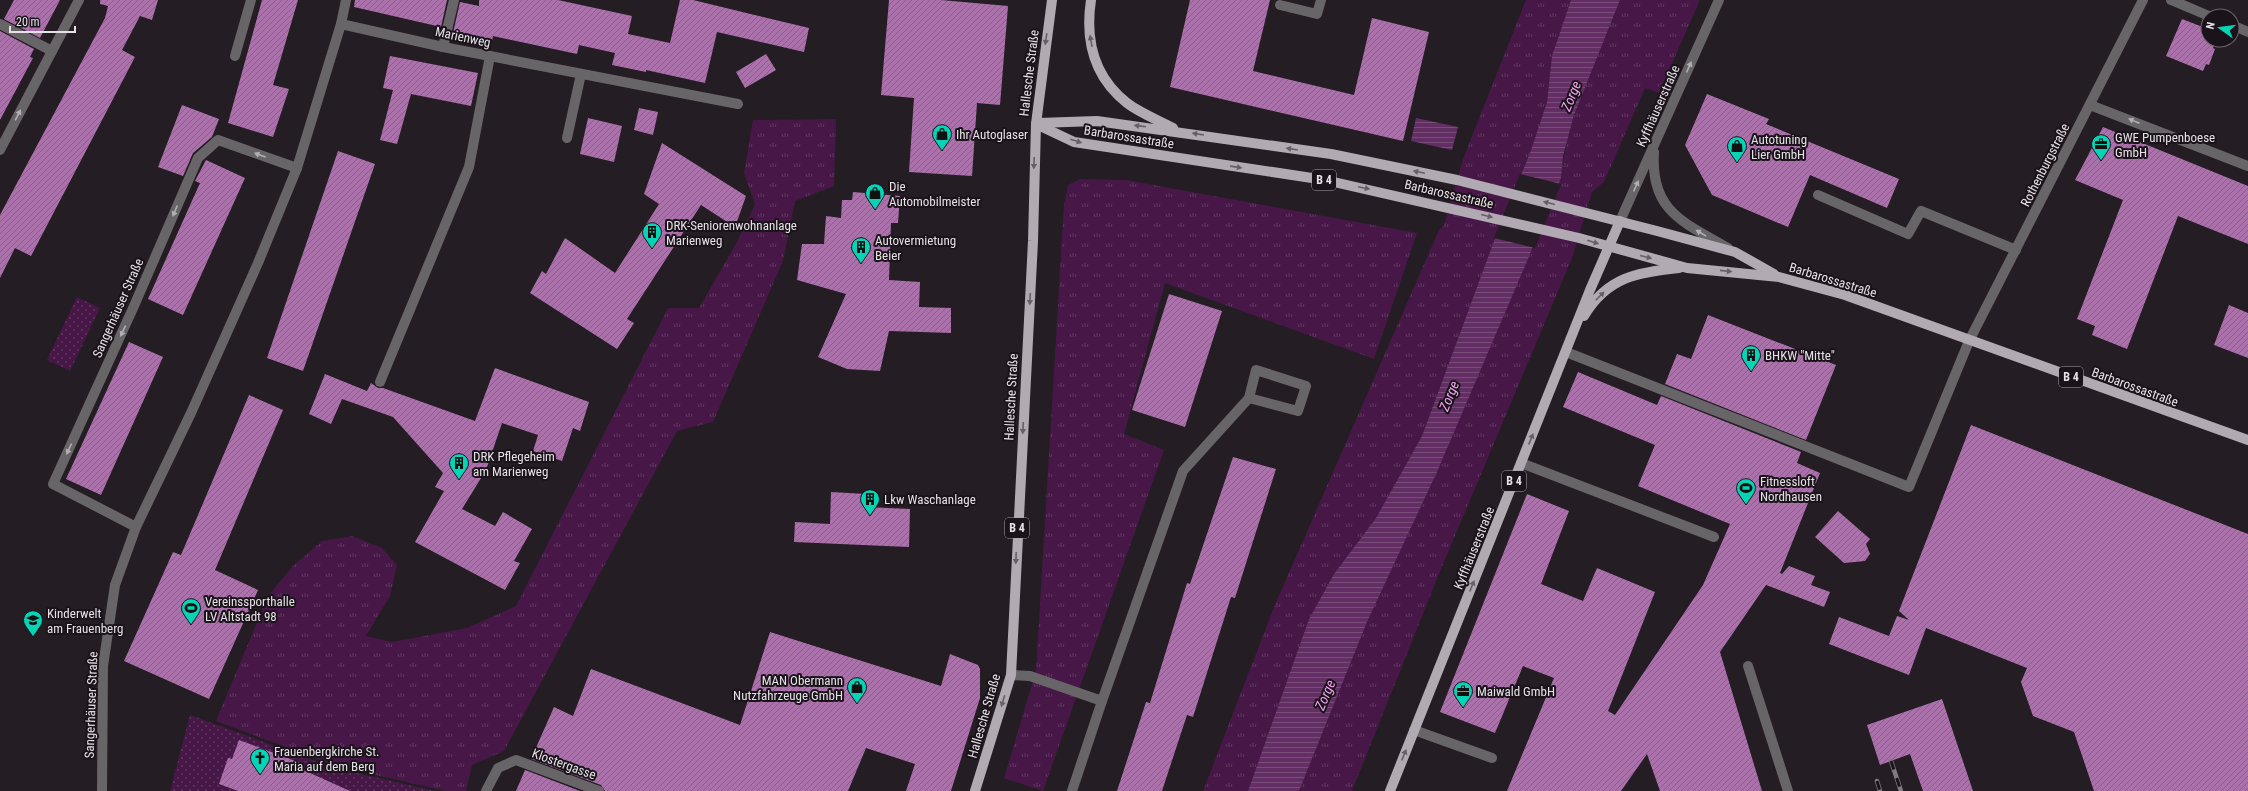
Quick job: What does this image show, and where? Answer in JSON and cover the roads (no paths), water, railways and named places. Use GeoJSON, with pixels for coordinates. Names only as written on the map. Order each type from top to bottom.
{"type":"FeatureCollection","features":[{"type":"Feature","properties":{"kind":"main road","name":"Hallesche Straße"},"geometry":{"type":"LineString","coordinates":[[975,791],[1011,675],[1033,241],[1036,124],[1052,0]]}},
{"type":"Feature","properties":{"kind":"main road"},"geometry":{"type":"LineString","coordinates":[[1091,0],[1088,20],[1095,62],[1110,88],[1128,104],[1178,131]]}},
{"type":"Feature","properties":{"kind":"main road","name":"Barbarossastraße"},"geometry":{"type":"LineString","coordinates":[[1036,124],[1097,121],[1178,131],[1331,154],[1457,180],[1586,212],[1735,252],[1779,276]]}},
{"type":"Feature","properties":{"kind":"main road","name":"Barbarossastraße"},"geometry":{"type":"LineString","coordinates":[[1036,124],[1074,142],[1325,180],[1449,207],[1579,238],[1687,268],[1779,276],[1845,295],[1969,341],[2248,440]]}},
{"type":"Feature","properties":{"kind":"main road","name":"Kyffhäuserstraße"},"geometry":{"type":"LineString","coordinates":[[1390,791],[1570,340],[1620,221]]}},
{"type":"Feature","properties":{"kind":"main road","name":"B 4"},"geometry":{"type":"LineString","coordinates":[[1570,340],[1592,304],[1616,282],[1624,278],[1652,271],[1687,268]]}},
{"type":"Feature","properties":{"kind":"street"},"geometry":{"type":"LineString","coordinates":[[0,150],[79,0]]}},
{"type":"Feature","properties":{"kind":"street"},"geometry":{"type":"LineString","coordinates":[[235,56],[251,0]]}},
{"type":"Feature","properties":{"kind":"street","name":"Sangerhäuser Straße"},"geometry":{"type":"LineString","coordinates":[[102,791],[103,666],[115,585],[136,527],[194,406],[255,270],[297,168],[341,24],[346,0]]}},
{"type":"Feature","properties":{"kind":"street"},"geometry":{"type":"LineString","coordinates":[[443,47],[454,0]]}},
{"type":"Feature","properties":{"kind":"street"},"geometry":{"type":"LineString","coordinates":[[1280,6],[1318,14],[1320,0]]}},
{"type":"Feature","properties":{"kind":"street","name":"Kyffhäuserstraße"},"geometry":{"type":"LineString","coordinates":[[1620,221],[1718,0]]}},
{"type":"Feature","properties":{"kind":"street","name":"Rothenburgstraße"},"geometry":{"type":"LineString","coordinates":[[1969,341],[2143,0]]}},
{"type":"Feature","properties":{"kind":"street"},"geometry":{"type":"LineString","coordinates":[[2171,0],[2200,12]]}},
{"type":"Feature","properties":{"kind":"street"},"geometry":{"type":"LineString","coordinates":[[0,24],[52,51]]}},
{"type":"Feature","properties":{"kind":"street","name":"Marienweg"},"geometry":{"type":"LineString","coordinates":[[341,24],[443,47],[738,104]]}},
{"type":"Feature","properties":{"kind":"street"},"geometry":{"type":"LineString","coordinates":[[380,382],[469,167],[490,56]]}},
{"type":"Feature","properties":{"kind":"street"},"geometry":{"type":"LineString","coordinates":[[567,138],[581,74]]}},
{"type":"Feature","properties":{"kind":"street"},"geometry":{"type":"LineString","coordinates":[[2090,105],[2248,166]]}},
{"type":"Feature","properties":{"kind":"street","name":"Sangerhäuser Straße"},"geometry":{"type":"LineString","coordinates":[[136,527],[53,484],[134,306],[198,158],[218,140],[297,168]]}},
{"type":"Feature","properties":{"kind":"street","name":"Barbarossastraße"},"geometry":{"type":"LineString","coordinates":[[1655,145],[1653,172],[1655,182],[1669,209],[1686,223],[1735,252]]}},
{"type":"Feature","properties":{"kind":"street"},"geometry":{"type":"LineString","coordinates":[[1818,195],[1908,234],[1921,211],[2016,250]]}},
{"type":"Feature","properties":{"kind":"street"},"geometry":{"type":"LineString","coordinates":[[1566,352],[1910,487],[1969,341]]}},
{"type":"Feature","properties":{"kind":"street"},"geometry":{"type":"LineString","coordinates":[[1072,791],[1183,471],[1249,398],[1256,370],[1306,386],[1298,411],[1249,398]]}},
{"type":"Feature","properties":{"kind":"street"},"geometry":{"type":"LineString","coordinates":[[1521,463],[1714,538]]}},
{"type":"Feature","properties":{"kind":"street"},"geometry":{"type":"LineString","coordinates":[[1748,666],[1788,791]]}},
{"type":"Feature","properties":{"kind":"street"},"geometry":{"type":"LineString","coordinates":[[1011,675],[1030,676],[1102,701]]}},
{"type":"Feature","properties":{"kind":"street"},"geometry":{"type":"LineString","coordinates":[[1414,730],[1492,758]]}},
{"type":"Feature","properties":{"kind":"street","name":"Klostergasse"},"geometry":{"type":"LineString","coordinates":[[486,791],[498,768],[516,760],[599,791]]}},
{"type":"Feature","properties":{"kind":"water","name":"Zorge"},"geometry":{"type":"Polygon","coordinates":[[[1571,0],[1620,0],[1574,115],[1563,156],[1561,178],[1530,254],[1437,472],[1367,622],[1299,791],[1248,791],[1309,619],[1334,574],[1376,518],[1422,436],[1494,241],[1530,153],[1547,102],[1552,56],[1571,0]]]}},
{"type":"Feature","properties":{"kind":"water"},"geometry":{"type":"Polygon","coordinates":[[[1416,118],[1458,127],[1452,150],[1411,141],[1416,118]]]}},
{"type":"Feature","properties":{"kind":"railway"},"geometry":{"type":"LineString","coordinates":[[1891,761],[1901,791]]}},
{"type":"Feature","properties":{"kind":"railway"},"geometry":{"type":"LineString","coordinates":[[1877,781],[1880,791]]}},
{"type":"Feature","properties":{"kind":"place","name":"Ihr Autoglaser"},"geometry":{"type":"Point","coordinates":[942,151]}},
{"type":"Feature","properties":{"kind":"place","name":"GWE Pumpenboese GmbH"},"geometry":{"type":"Point","coordinates":[2101,161]}},
{"type":"Feature","properties":{"kind":"place","name":"Autotuning Lier GmbH"},"geometry":{"type":"Point","coordinates":[1737,163]}},
{"type":"Feature","properties":{"kind":"place","name":"Die Automobilmeister"},"geometry":{"type":"Point","coordinates":[875,210]}},
{"type":"Feature","properties":{"kind":"place","name":"DRK-Seniorenwohnanlage Marienweg"},"geometry":{"type":"Point","coordinates":[652,249]}},
{"type":"Feature","properties":{"kind":"place","name":"Autovermietung Beier"},"geometry":{"type":"Point","coordinates":[861,264]}},
{"type":"Feature","properties":{"kind":"place","name":"BHKW \"Mitte\""},"geometry":{"type":"Point","coordinates":[1751,372]}},
{"type":"Feature","properties":{"kind":"place","name":"DRK Pflegeheim am Marienweg"},"geometry":{"type":"Point","coordinates":[459,480]}},
{"type":"Feature","properties":{"kind":"place","name":"Fitnessloft Nordhausen"},"geometry":{"type":"Point","coordinates":[1746,505]}},
{"type":"Feature","properties":{"kind":"place","name":"Lkw Waschanlage"},"geometry":{"type":"Point","coordinates":[870,516]}},
{"type":"Feature","properties":{"kind":"place","name":"Vereinssporthalle LV Altstadt 98"},"geometry":{"type":"Point","coordinates":[191,625]}},
{"type":"Feature","properties":{"kind":"place","name":"Kinderwelt am Frauenberg"},"geometry":{"type":"Point","coordinates":[33,637]}},
{"type":"Feature","properties":{"kind":"place","name":"MAN Obermann Nutzfahrzeuge GmbH"},"geometry":{"type":"Point","coordinates":[857,704]}},
{"type":"Feature","properties":{"kind":"place","name":"Maiwald GmbH"},"geometry":{"type":"Point","coordinates":[1463,708]}},
{"type":"Feature","properties":{"kind":"place","name":"Frauenbergkirche St. Maria auf dem Berg"},"geometry":{"type":"Point","coordinates":[260,775]}}]}
